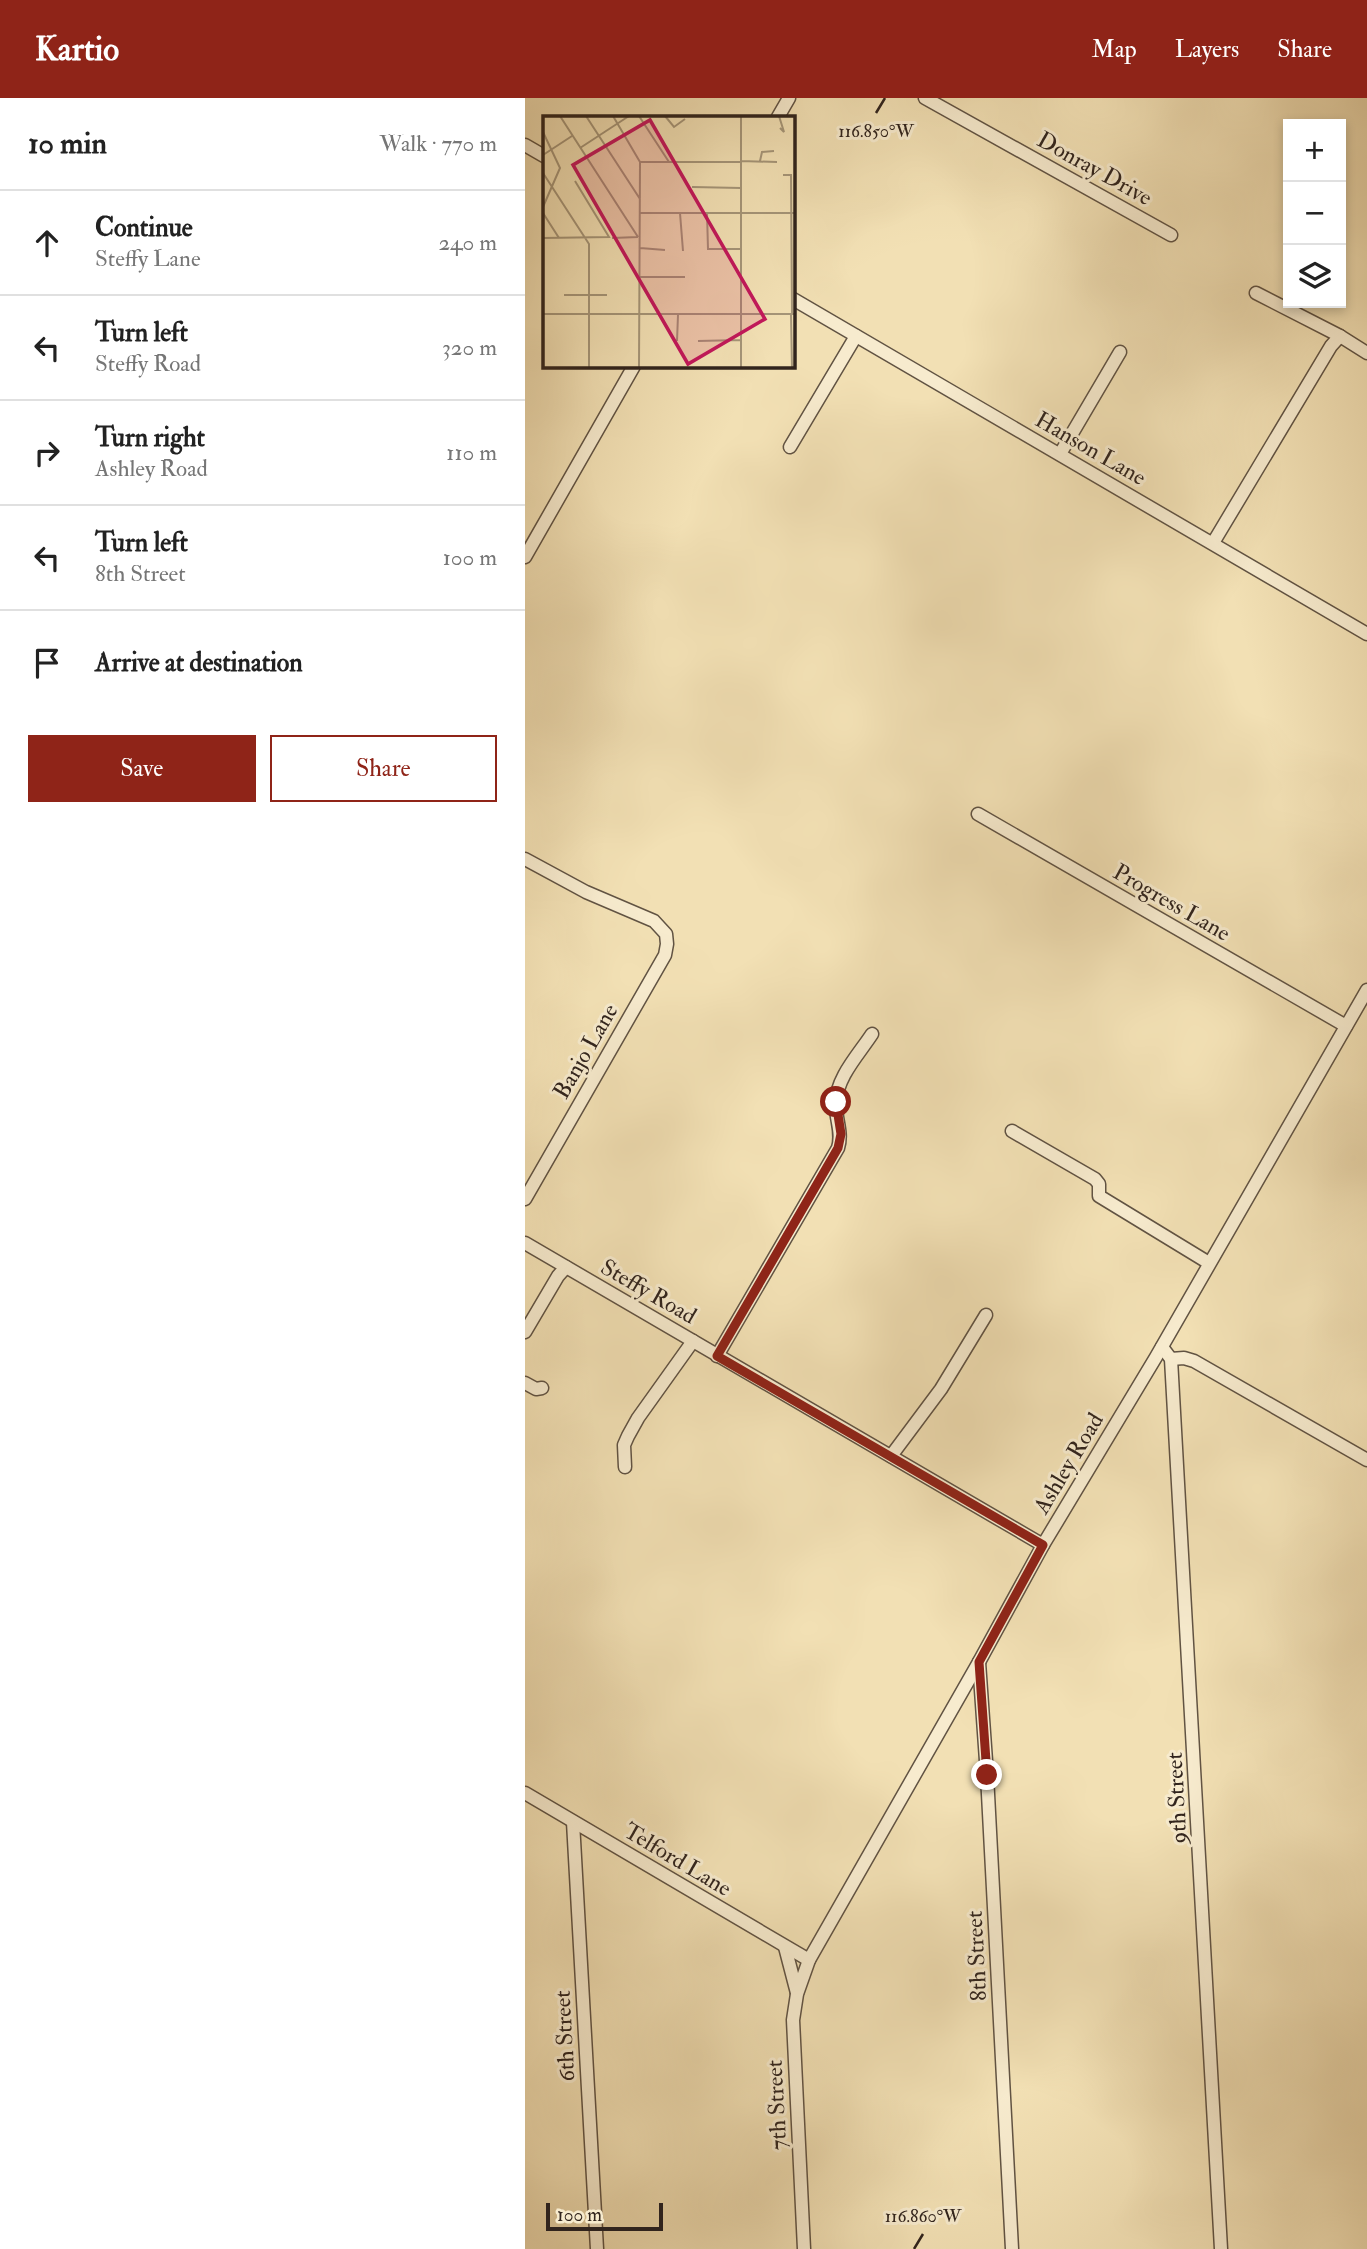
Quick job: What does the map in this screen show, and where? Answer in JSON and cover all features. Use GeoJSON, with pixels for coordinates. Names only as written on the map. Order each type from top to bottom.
{"type":"FeatureCollection","features":[{"type":"Feature","properties":{"kind":"street"},"geometry":{"type":"LineString","coordinates":[[779,116],[789,98]]}},
{"type":"Feature","properties":{"kind":"street","name":"Donray Drive"},"geometry":{"type":"LineString","coordinates":[[925,98],[1171,235]]}},
{"type":"Feature","properties":{"kind":"street"},"geometry":{"type":"LineString","coordinates":[[525,145],[543,155]]}},
{"type":"Feature","properties":{"kind":"street"},"geometry":{"type":"LineString","coordinates":[[1256,293],[1340,336],[1367,353]]}},
{"type":"Feature","properties":{"kind":"street","name":"Hanson Lane"},"geometry":{"type":"LineString","coordinates":[[795,300],[1367,635]]}},
{"type":"Feature","properties":{"kind":"street"},"geometry":{"type":"LineString","coordinates":[[790,447],[856,336]]}},
{"type":"Feature","properties":{"kind":"street"},"geometry":{"type":"LineString","coordinates":[[1213,543],[1331,346],[1340,336]]}},
{"type":"Feature","properties":{"kind":"street"},"geometry":{"type":"LineString","coordinates":[[1060,454],[1120,352]]}},
{"type":"Feature","properties":{"kind":"street"},"geometry":{"type":"LineString","coordinates":[[525,557],[633,368]]}},
{"type":"Feature","properties":{"kind":"street","name":"Progress Lane"},"geometry":{"type":"LineString","coordinates":[[978,814],[1346,1026]]}},
{"type":"Feature","properties":{"kind":"street","name":"Banjo Lane"},"geometry":{"type":"LineString","coordinates":[[525,859],[586,892],[654,921],[666,934],[667,944],[665,955],[525,1199]]}},
{"type":"Feature","properties":{"kind":"street","name":"Ashley Road"},"geometry":{"type":"LineString","coordinates":[[809,1960],[1043,1545],[1162,1347],[1367,990]]}},
{"type":"Feature","properties":{"kind":"street"},"geometry":{"type":"LineString","coordinates":[[717,1356],[838,1148],[841,1134],[836,1102],[838,1088],[872,1034]]}},
{"type":"Feature","properties":{"kind":"street"},"geometry":{"type":"LineString","coordinates":[[1012,1131],[1095,1179],[1099,1184],[1099,1196],[1209,1263]]}},
{"type":"Feature","properties":{"kind":"street","name":"Steffy Road"},"geometry":{"type":"LineString","coordinates":[[525,1243],[1043,1545]]}},
{"type":"Feature","properties":{"kind":"street"},"geometry":{"type":"LineString","coordinates":[[525,1332],[566,1267]]}},
{"type":"Feature","properties":{"kind":"street"},"geometry":{"type":"LineString","coordinates":[[891,1456],[941,1389],[986,1315]]}},
{"type":"Feature","properties":{"kind":"street"},"geometry":{"type":"LineString","coordinates":[[625,1467],[624,1445],[628,1436],[693,1341]]}},
{"type":"Feature","properties":{"kind":"street"},"geometry":{"type":"LineString","coordinates":[[1162,1347],[1171,1359],[1184,1358],[1193,1361],[1367,1460]]}},
{"type":"Feature","properties":{"kind":"street","name":"9th Street"},"geometry":{"type":"LineString","coordinates":[[1171,1359],[1221,2249]]}},
{"type":"Feature","properties":{"kind":"street"},"geometry":{"type":"LineString","coordinates":[[525,1383],[536,1389],[542,1388]]}},
{"type":"Feature","properties":{"kind":"street","name":"8th Street"},"geometry":{"type":"LineString","coordinates":[[979,1662],[1012,2249]]}},
{"type":"Feature","properties":{"kind":"street","name":"Telford Lane"},"geometry":{"type":"LineString","coordinates":[[525,1793],[809,1960]]}},
{"type":"Feature","properties":{"kind":"street","name":"6th Street"},"geometry":{"type":"LineString","coordinates":[[573,1822],[597,2249]]}},
{"type":"Feature","properties":{"kind":"street"},"geometry":{"type":"LineString","coordinates":[[785,1947],[797,1994]]}},
{"type":"Feature","properties":{"kind":"street","name":"7th Street"},"geometry":{"type":"LineString","coordinates":[[804,2249],[793,2020],[797,1994],[809,1960]]}},
{"type":"Feature","properties":{"kind":"route"},"geometry":{"type":"LineString","coordinates":[[836,1102],[841,1134],[838,1148],[717,1356],[1043,1545],[979,1662],[987,1775]]}}]}
